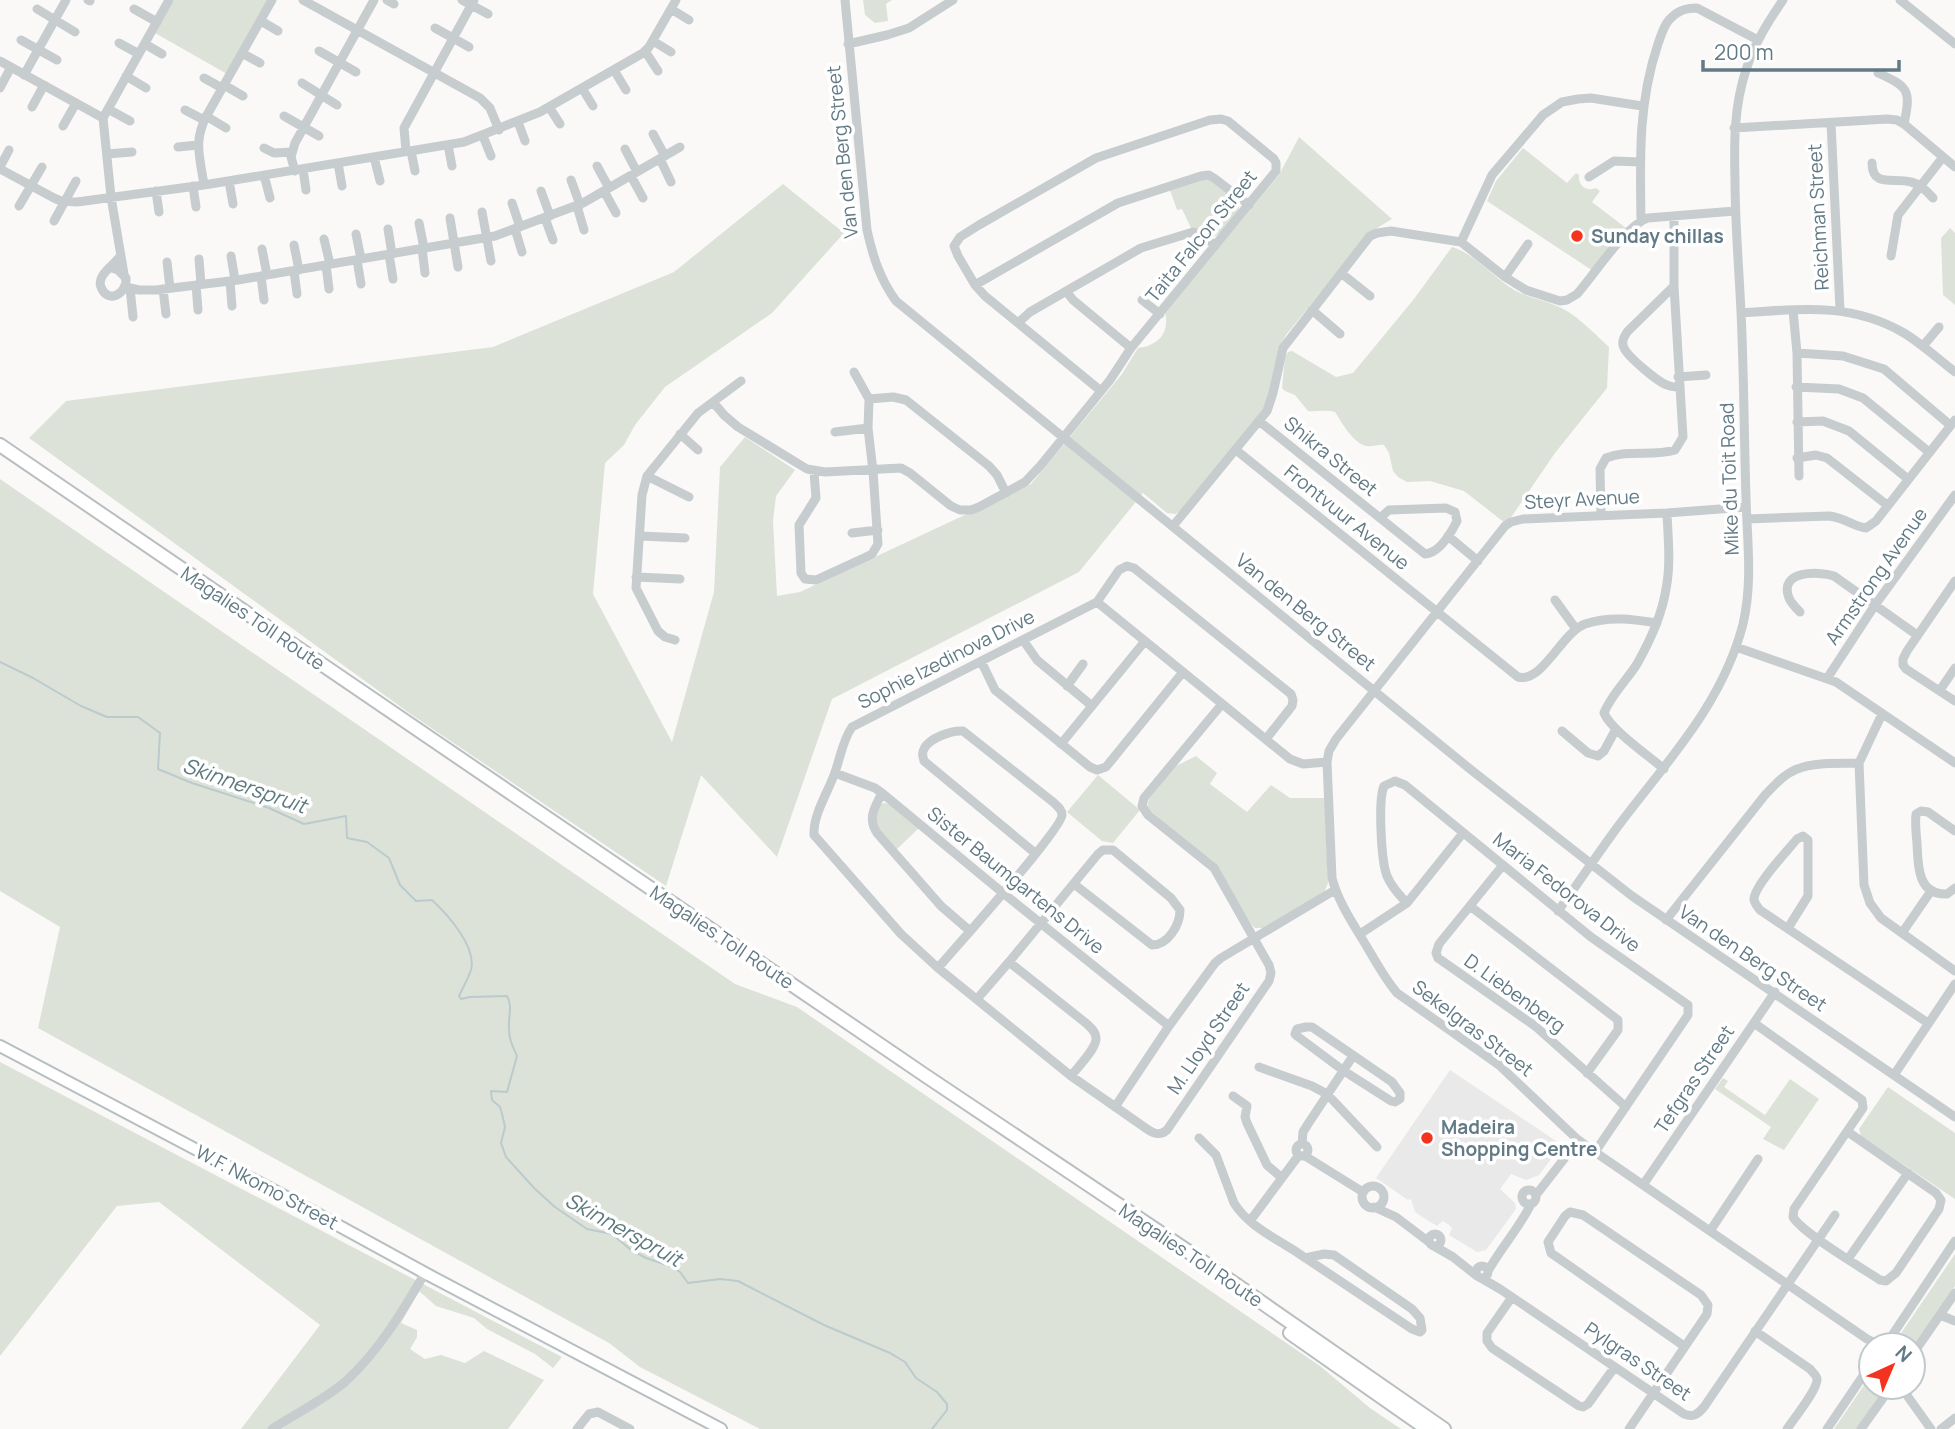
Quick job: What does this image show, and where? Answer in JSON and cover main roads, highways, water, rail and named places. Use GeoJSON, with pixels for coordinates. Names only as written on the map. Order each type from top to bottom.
{"type":"FeatureCollection","features":[{"type":"Feature","properties":{"kind":"highway","name":"Magalies Toll Route"},"geometry":{"type":"LineString","coordinates":[[2,450],[381,714],[1183,1257],[1427,1429]]}},
{"type":"Feature","properties":{"kind":"highway","name":"Magalies Toll Route"},"geometry":{"type":"LineString","coordinates":[[2,450],[1189,1252],[1444,1429]]}},
{"type":"Feature","properties":{"kind":"main road","name":"W.F. Nkomo Street"},"geometry":{"type":"LineString","coordinates":[[0,1046],[533,1330],[702,1425],[721,1429]]}},
{"type":"Feature","properties":{"kind":"waterway","name":"Skinnerspruit"},"geometry":{"type":"LineString","coordinates":[[0,662],[81,706],[107,717],[138,717],[160,733],[158,769],[269,808],[304,824],[346,816],[347,838],[367,842],[389,858],[400,885],[416,901],[432,900],[460,932],[472,961],[471,970],[459,996],[461,999],[507,996],[510,1008],[510,1037],[517,1056],[507,1092],[491,1091],[492,1100],[500,1107],[502,1114],[505,1127],[501,1143],[506,1157],[535,1189],[587,1229],[612,1234],[631,1250],[680,1272],[688,1283],[720,1279],[738,1281],[905,1362],[916,1378],[937,1392],[947,1404],[947,1410],[932,1429]]}},
{"type":"Feature","properties":{"kind":"place","name":"Sunday chillas"},"geometry":{"type":"Point","coordinates":[1577,236]}},
{"type":"Feature","properties":{"kind":"place","name":"Madeira Shopping Centre"},"geometry":{"type":"Point","coordinates":[1427,1138]}}]}
